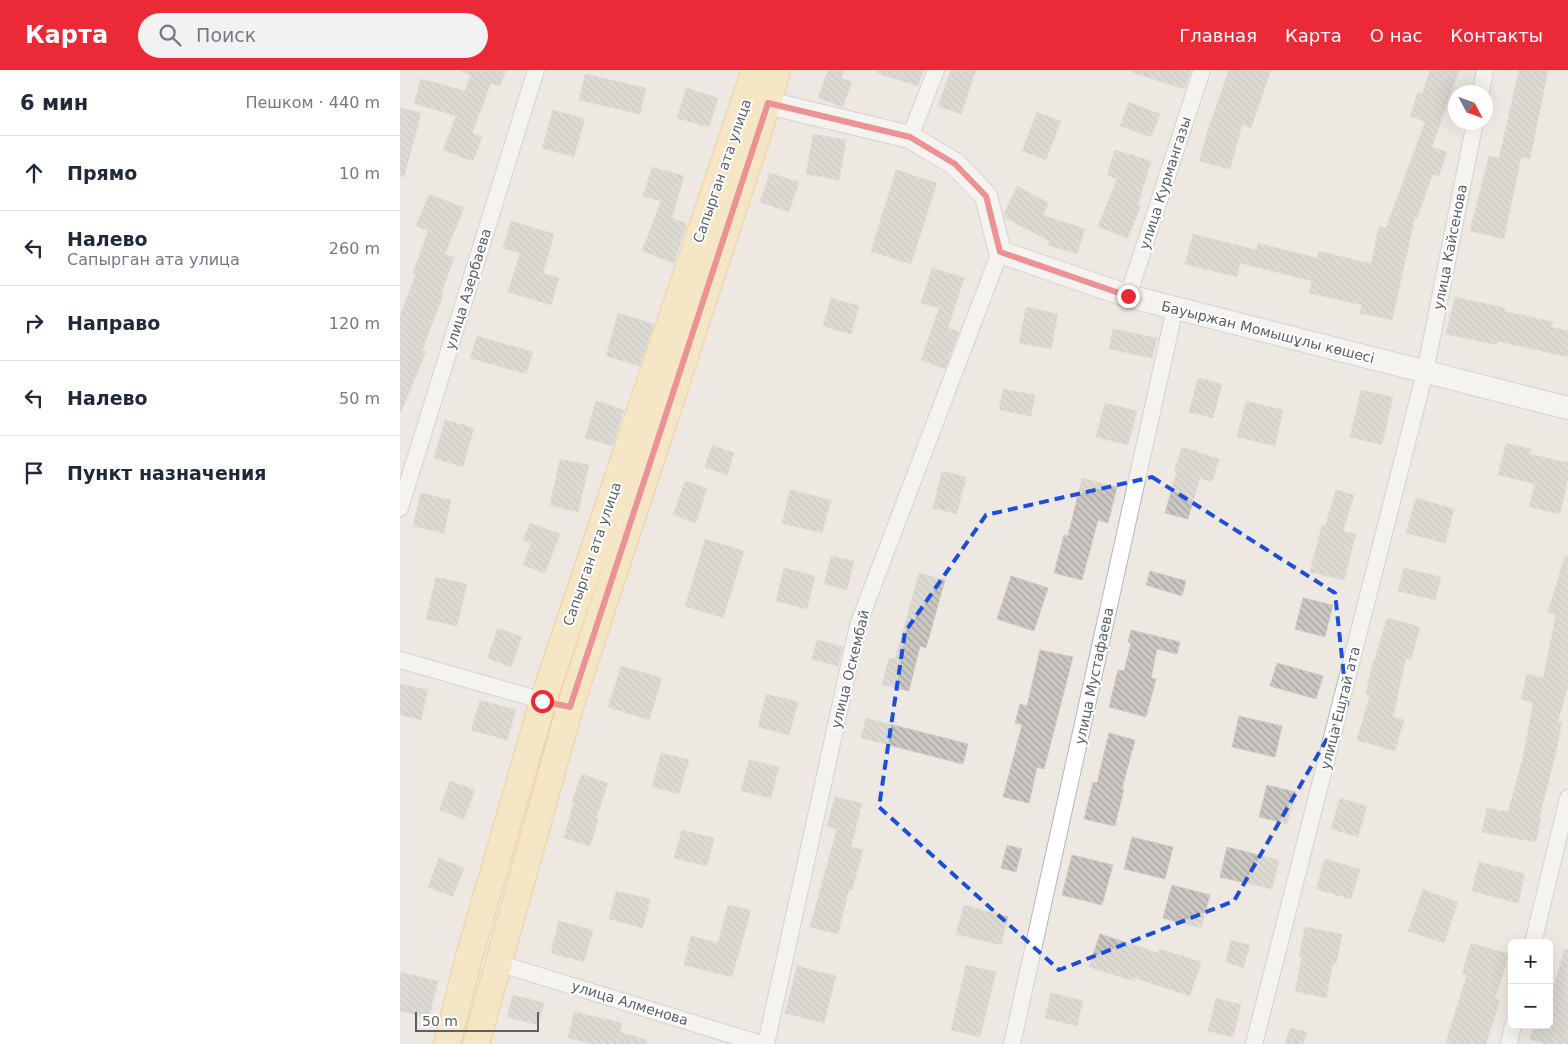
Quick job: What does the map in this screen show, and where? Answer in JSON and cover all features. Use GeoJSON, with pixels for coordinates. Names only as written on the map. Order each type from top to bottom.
{"type":"FeatureCollection","features":[{"type":"Feature","properties":{"kind":"main road","name":"Сапырган ата улица"},"geometry":{"type":"LineString","coordinates":[[446,1044],[542,701],[755,70]]}},
{"type":"Feature","properties":{"kind":"main road","name":"Сапырган ата улица"},"geometry":{"type":"LineString","coordinates":[[476,1044],[570,707],[768,103],[777,70]]}},
{"type":"Feature","properties":{"kind":"street","name":"улица Азербаева"},"geometry":{"type":"LineString","coordinates":[[400,508],[536,70]]}},
{"type":"Feature","properties":{"kind":"street"},"geometry":{"type":"LineString","coordinates":[[910,137],[936,70]]}},
{"type":"Feature","properties":{"kind":"street","name":"улица Курмангазы"},"geometry":{"type":"LineString","coordinates":[[1128,296],[1202,70]]}},
{"type":"Feature","properties":{"kind":"street"},"geometry":{"type":"LineString","coordinates":[[1482,85],[1485,70]]}},
{"type":"Feature","properties":{"kind":"street"},"geometry":{"type":"LineString","coordinates":[[768,103],[910,137],[955,164],[986,196],[1000,252]]}},
{"type":"Feature","properties":{"kind":"street","name":"улица Кайсенова"},"geometry":{"type":"LineString","coordinates":[[1425,372],[1473,130]]}},
{"type":"Feature","properties":{"kind":"street","name":"Бауыржан Момышұлы көшесі"},"geometry":{"type":"LineString","coordinates":[[1000,252],[1128,296],[1568,408]]}},
{"type":"Feature","properties":{"kind":"street","name":"улица Оскембай"},"geometry":{"type":"LineString","coordinates":[[766,1044],[858,625],[1000,252]]}},
{"type":"Feature","properties":{"kind":"street","name":"улица Мустафаева"},"geometry":{"type":"LineString","coordinates":[[1012,1044],[1175,308]]}},
{"type":"Feature","properties":{"kind":"street","name":"улица Ештай ата"},"geometry":{"type":"LineString","coordinates":[[1254,1044],[1425,372]]}},
{"type":"Feature","properties":{"kind":"street"},"geometry":{"type":"LineString","coordinates":[[400,660],[542,701],[570,707]]}},
{"type":"Feature","properties":{"kind":"street"},"geometry":{"type":"LineString","coordinates":[[1534,939],[1568,798]]}},
{"type":"Feature","properties":{"kind":"street","name":"улица Алменова"},"geometry":{"type":"LineString","coordinates":[[498,963],[761,1044]]}},
{"type":"Feature","properties":{"kind":"street"},"geometry":{"type":"LineString","coordinates":[[1509,1044],[1512,1029]]}},
{"type":"Feature","properties":{"kind":"highlighted area"},"geometry":{"type":"Polygon","coordinates":[[[1152,477],[1335,593],[1347,704],[1234,901],[1059,970],[879,807],[905,632],[986,515],[1152,477]]]}},
{"type":"Feature","properties":{"kind":"building"},"geometry":{"type":"Polygon","coordinates":[[[461,70],[506,70],[500,86],[491,83],[472,133],[482,137],[473,161],[443,150],[456,116],[414,103],[421,79],[465,91],[471,75],[461,70]]]}},
{"type":"Feature","properties":{"kind":"building"},"geometry":{"type":"Polygon","coordinates":[[[828,70],[844,70],[841,78],[852,82],[843,107],[818,98],[828,70]]]}},
{"type":"Feature","properties":{"kind":"building"},"geometry":{"type":"Polygon","coordinates":[[[878,70],[923,70],[918,86],[877,73],[878,70]]]}},
{"type":"Feature","properties":{"kind":"building"},"geometry":{"type":"Polygon","coordinates":[[[951,70],[976,70],[961,114],[938,106],[951,70]]]}},
{"type":"Feature","properties":{"kind":"building"},"geometry":{"type":"Polygon","coordinates":[[[1133,70],[1191,70],[1185,89],[1133,73],[1133,70]]]}},
{"type":"Feature","properties":{"kind":"building"},"geometry":{"type":"Polygon","coordinates":[[[1229,70],[1271,70],[1251,128],[1242,125],[1230,169],[1199,161],[1229,70]]]}},
{"type":"Feature","properties":{"kind":"building"},"geometry":{"type":"Polygon","coordinates":[[[1430,70],[1459,70],[1454,85],[1448,85],[1448,101],[1432,147],[1447,152],[1439,176],[1433,174],[1417,218],[1415,217],[1392,320],[1360,313],[1362,305],[1309,293],[1312,281],[1240,263],[1237,277],[1185,264],[1193,234],[1256,250],[1258,243],[1317,258],[1319,251],[1371,264],[1379,226],[1386,228],[1425,122],[1410,116],[1418,92],[1422,94],[1430,70]]]}},
{"type":"Feature","properties":{"kind":"building"},"geometry":{"type":"Polygon","coordinates":[[[1519,70],[1548,70],[1530,159],[1521,157],[1504,239],[1470,231],[1489,156],[1499,158],[1519,70]]]}},
{"type":"Feature","properties":{"kind":"building"},"geometry":{"type":"Polygon","coordinates":[[[585,74],[646,88],[640,114],[579,100],[585,74]]]}},
{"type":"Feature","properties":{"kind":"building"},"geometry":{"type":"Polygon","coordinates":[[[686,88],[718,98],[709,127],[677,118],[686,88]]]}},
{"type":"Feature","properties":{"kind":"building"},"geometry":{"type":"Polygon","coordinates":[[[1129,102],[1160,114],[1151,137],[1120,126],[1129,102]]]}},
{"type":"Feature","properties":{"kind":"building"},"geometry":{"type":"Polygon","coordinates":[[[400,108],[421,113],[404,177],[400,176],[400,108]]]}},
{"type":"Feature","properties":{"kind":"building"},"geometry":{"type":"Polygon","coordinates":[[[553,110],[585,119],[574,157],[542,148],[553,110]]]}},
{"type":"Feature","properties":{"kind":"building"},"geometry":{"type":"Polygon","coordinates":[[[1037,112],[1061,121],[1046,160],[1022,151],[1037,112]]]}},
{"type":"Feature","properties":{"kind":"building"},"geometry":{"type":"Polygon","coordinates":[[[813,134],[846,140],[839,180],[806,174],[813,134]]]}},
{"type":"Feature","properties":{"kind":"building"},"geometry":{"type":"Polygon","coordinates":[[[1115,150],[1151,161],[1138,204],[1141,205],[1128,238],[1098,227],[1117,179],[1107,175],[1115,150]]]}},
{"type":"Feature","properties":{"kind":"building"},"geometry":{"type":"Polygon","coordinates":[[[652,167],[684,176],[672,218],[687,224],[674,263],[642,251],[661,201],[643,196],[652,167]]]}},
{"type":"Feature","properties":{"kind":"building"},"geometry":{"type":"Polygon","coordinates":[[[896,170],[937,183],[911,264],[871,251],[896,170]]]}},
{"type":"Feature","properties":{"kind":"building"},"geometry":{"type":"Polygon","coordinates":[[[770,173],[799,182],[789,212],[760,202],[770,173]]]}},
{"type":"Feature","properties":{"kind":"building"},"geometry":{"type":"Polygon","coordinates":[[[1017,186],[1049,203],[1043,215],[1085,229],[1077,254],[1048,245],[1050,241],[1005,218],[1004,213],[1017,186]]]}},
{"type":"Feature","properties":{"kind":"building"},"geometry":{"type":"Polygon","coordinates":[[[429,194],[464,208],[445,254],[454,258],[441,294],[443,295],[422,350],[426,351],[400,412],[400,316],[416,274],[413,273],[428,231],[416,226],[429,194]]]}},
{"type":"Feature","properties":{"kind":"building"},"geometry":{"type":"Polygon","coordinates":[[[511,221],[554,234],[543,273],[559,278],[551,305],[508,292],[520,253],[503,248],[511,221]]]}},
{"type":"Feature","properties":{"kind":"building"},"geometry":{"type":"Polygon","coordinates":[[[932,268],[964,278],[948,328],[959,332],[945,369],[921,360],[939,308],[921,303],[932,268]]]}},
{"type":"Feature","properties":{"kind":"building"},"geometry":{"type":"Polygon","coordinates":[[[1455,297],[1505,308],[1504,311],[1553,322],[1551,327],[1568,331],[1568,357],[1497,341],[1497,345],[1446,334],[1455,297]]]}},
{"type":"Feature","properties":{"kind":"building"},"geometry":{"type":"Polygon","coordinates":[[[831,298],[859,306],[851,334],[823,326],[831,298]]]}},
{"type":"Feature","properties":{"kind":"building"},"geometry":{"type":"Polygon","coordinates":[[[1026,307],[1058,314],[1051,349],[1019,343],[1026,307]]]}},
{"type":"Feature","properties":{"kind":"building"},"geometry":{"type":"Polygon","coordinates":[[[618,313],[654,324],[640,366],[606,356],[618,313]]]}},
{"type":"Feature","properties":{"kind":"building"},"geometry":{"type":"Polygon","coordinates":[[[1113,329],[1157,338],[1152,358],[1109,349],[1113,329]]]}},
{"type":"Feature","properties":{"kind":"building"},"geometry":{"type":"Polygon","coordinates":[[[477,336],[533,352],[526,374],[470,358],[477,336]]]}},
{"type":"Feature","properties":{"kind":"building"},"geometry":{"type":"Polygon","coordinates":[[[1198,378],[1222,384],[1213,418],[1189,412],[1198,378]]]}},
{"type":"Feature","properties":{"kind":"building"},"geometry":{"type":"Polygon","coordinates":[[[1003,389],[1035,395],[1031,416],[999,410],[1003,389]]]}},
{"type":"Feature","properties":{"kind":"building"},"geometry":{"type":"Polygon","coordinates":[[[1361,390],[1393,397],[1382,445],[1350,437],[1361,390]]]}},
{"type":"Feature","properties":{"kind":"building"},"geometry":{"type":"Polygon","coordinates":[[[596,401],[624,410],[613,446],[585,438],[596,401]]]}},
{"type":"Feature","properties":{"kind":"building"},"geometry":{"type":"Polygon","coordinates":[[[1246,401],[1283,410],[1275,446],[1237,437],[1246,401]]]}},
{"type":"Feature","properties":{"kind":"building"},"geometry":{"type":"Polygon","coordinates":[[[1105,403],[1137,411],[1128,445],[1096,437],[1105,403]]]}},
{"type":"Feature","properties":{"kind":"building"},"geometry":{"type":"Polygon","coordinates":[[[445,420],[474,428],[463,467],[434,458],[445,420]]]}},
{"type":"Feature","properties":{"kind":"building"},"geometry":{"type":"Polygon","coordinates":[[[1506,443],[1531,449],[1530,454],[1568,463],[1568,478],[1560,514],[1529,507],[1535,484],[1498,475],[1506,443]]]}},
{"type":"Feature","properties":{"kind":"building"},"geometry":{"type":"Polygon","coordinates":[[[712,445],[734,453],[727,475],[705,467],[712,445]]]}},
{"type":"Feature","properties":{"kind":"building"},"geometry":{"type":"Polygon","coordinates":[[[1182,447],[1219,459],[1212,482],[1200,478],[1188,519],[1165,513],[1177,471],[1174,471],[1182,447]]]}},
{"type":"Feature","properties":{"kind":"building"},"geometry":{"type":"Polygon","coordinates":[[[560,459],[589,465],[578,512],[550,505],[560,459]]]}},
{"type":"Feature","properties":{"kind":"building"},"geometry":{"type":"Polygon","coordinates":[[[942,471],[966,477],[957,514],[933,508],[942,471]]]}},
{"type":"Feature","properties":{"kind":"building"},"geometry":{"type":"Polygon","coordinates":[[[1082,478],[1117,487],[1108,523],[1098,520],[1082,580],[1054,573],[1064,535],[1068,536],[1082,478]]]}},
{"type":"Feature","properties":{"kind":"building"},"geometry":{"type":"Polygon","coordinates":[[[685,481],[707,488],[696,523],[673,515],[685,481]]]}},
{"type":"Feature","properties":{"kind":"building"},"geometry":{"type":"Polygon","coordinates":[[[790,490],[831,500],[822,533],[782,523],[790,490]]]}},
{"type":"Feature","properties":{"kind":"building"},"geometry":{"type":"Polygon","coordinates":[[[1336,490],[1354,495],[1343,531],[1356,534],[1344,580],[1310,572],[1322,525],[1325,526],[1336,490]]]}},
{"type":"Feature","properties":{"kind":"building"},"geometry":{"type":"Polygon","coordinates":[[[421,493],[451,500],[444,533],[413,526],[421,493]]]}},
{"type":"Feature","properties":{"kind":"building"},"geometry":{"type":"Polygon","coordinates":[[[1416,498],[1454,509],[1445,543],[1406,533],[1416,498]]]}},
{"type":"Feature","properties":{"kind":"building"},"geometry":{"type":"Polygon","coordinates":[[[530,523],[560,534],[545,573],[523,565],[531,543],[523,540],[530,523]]]}},
{"type":"Feature","properties":{"kind":"building"},"geometry":{"type":"Polygon","coordinates":[[[705,539],[744,551],[723,618],[685,606],[705,539]]]}},
{"type":"Feature","properties":{"kind":"building"},"geometry":{"type":"Polygon","coordinates":[[[831,556],[854,561],[847,590],[824,584],[831,556]]]}},
{"type":"Feature","properties":{"kind":"building"},"geometry":{"type":"Polygon","coordinates":[[[1565,556],[1568,556],[1568,686],[1558,722],[1562,722],[1539,818],[1541,818],[1536,842],[1482,832],[1487,808],[1508,812],[1523,757],[1533,703],[1521,699],[1527,674],[1543,678],[1556,615],[1548,612],[1565,556]]]}},
{"type":"Feature","properties":{"kind":"building"},"geometry":{"type":"Polygon","coordinates":[[[784,568],[815,576],[807,609],[776,601],[784,568]]]}},
{"type":"Feature","properties":{"kind":"building"},"geometry":{"type":"Polygon","coordinates":[[[1404,568],[1441,577],[1435,600],[1398,591],[1404,568]]]}},
{"type":"Feature","properties":{"kind":"building"},"geometry":{"type":"Polygon","coordinates":[[[1150,571],[1186,581],[1182,596],[1146,585],[1150,571]]]}},
{"type":"Feature","properties":{"kind":"building"},"geometry":{"type":"Polygon","coordinates":[[[919,573],[945,580],[926,648],[920,646],[909,691],[882,685],[889,658],[895,659],[919,573]]]}},
{"type":"Feature","properties":{"kind":"building"},"geometry":{"type":"Polygon","coordinates":[[[1011,576],[1048,588],[1034,631],[997,619],[1011,576]]]}},
{"type":"Feature","properties":{"kind":"building"},"geometry":{"type":"Polygon","coordinates":[[[436,577],[467,584],[457,626],[426,619],[436,577]]]}},
{"type":"Feature","properties":{"kind":"building"},"geometry":{"type":"Polygon","coordinates":[[[1303,598],[1333,605],[1325,637],[1295,629],[1303,598]]]}},
{"type":"Feature","properties":{"kind":"building"},"geometry":{"type":"Polygon","coordinates":[[[1387,618],[1420,627],[1411,659],[1406,658],[1393,717],[1404,720],[1395,751],[1357,740],[1370,695],[1366,694],[1373,661],[1387,618]]]}},
{"type":"Feature","properties":{"kind":"building"},"geometry":{"type":"Polygon","coordinates":[[[498,628],[522,637],[511,667],[487,658],[498,628]]]}},
{"type":"Feature","properties":{"kind":"building"},"geometry":{"type":"Polygon","coordinates":[[[1131,630],[1180,642],[1177,654],[1157,649],[1151,678],[1156,679],[1146,717],[1109,707],[1118,670],[1124,671],[1131,643],[1128,642],[1131,630]]]}},
{"type":"Feature","properties":{"kind":"building"},"geometry":{"type":"Polygon","coordinates":[[[817,640],[843,647],[838,666],[812,659],[817,640]]]}},
{"type":"Feature","properties":{"kind":"building"},"geometry":{"type":"Polygon","coordinates":[[[1040,650],[1073,657],[1044,769],[1037,767],[1029,803],[1003,797],[1022,725],[1015,723],[1020,704],[1027,706],[1040,650]]]}},
{"type":"Feature","properties":{"kind":"building"},"geometry":{"type":"Polygon","coordinates":[[[1277,663],[1323,676],[1316,699],[1270,686],[1277,663]]]}},
{"type":"Feature","properties":{"kind":"building"},"geometry":{"type":"Polygon","coordinates":[[[621,666],[662,678],[649,720],[608,707],[621,666]]]}},
{"type":"Feature","properties":{"kind":"building"},"geometry":{"type":"Polygon","coordinates":[[[400,684],[428,690],[421,720],[400,715],[400,684]]]}},
{"type":"Feature","properties":{"kind":"building"},"geometry":{"type":"Polygon","coordinates":[[[766,694],[798,702],[789,735],[758,727],[766,694]]]}},
{"type":"Feature","properties":{"kind":"building"},"geometry":{"type":"Polygon","coordinates":[[[480,700],[516,710],[507,740],[471,730],[480,700]]]}},
{"type":"Feature","properties":{"kind":"building"},"geometry":{"type":"Polygon","coordinates":[[[1239,716],[1282,726],[1275,757],[1232,747],[1239,716]]]}},
{"type":"Feature","properties":{"kind":"building"},"geometry":{"type":"Polygon","coordinates":[[[866,718],[968,744],[963,764],[861,738],[866,718]]]}},
{"type":"Feature","properties":{"kind":"building"},"geometry":{"type":"Polygon","coordinates":[[[1109,733],[1135,740],[1122,789],[1124,789],[1115,826],[1084,819],[1093,782],[1097,783],[1109,733]]]}},
{"type":"Feature","properties":{"kind":"building"},"geometry":{"type":"Polygon","coordinates":[[[661,753],[689,760],[679,794],[652,786],[661,753]]]}},
{"type":"Feature","properties":{"kind":"building"},"geometry":{"type":"Polygon","coordinates":[[[749,760],[779,767],[771,798],[741,791],[749,760]]]}},
{"type":"Feature","properties":{"kind":"building"},"geometry":{"type":"Polygon","coordinates":[[[582,774],[608,783],[596,819],[598,820],[590,846],[564,838],[574,802],[572,801],[582,774]]]}},
{"type":"Feature","properties":{"kind":"building"},"geometry":{"type":"Polygon","coordinates":[[[450,781],[475,790],[464,819],[439,810],[450,781]]]}},
{"type":"Feature","properties":{"kind":"building"},"geometry":{"type":"Polygon","coordinates":[[[1267,785],[1296,792],[1287,824],[1259,817],[1267,785]]]}},
{"type":"Feature","properties":{"kind":"building"},"geometry":{"type":"Polygon","coordinates":[[[835,797],[862,803],[851,847],[863,850],[852,890],[849,889],[838,934],[810,927],[837,829],[827,826],[835,797]]]}},
{"type":"Feature","properties":{"kind":"building"},"geometry":{"type":"Polygon","coordinates":[[[1340,798],[1367,806],[1358,837],[1331,829],[1340,798]]]}},
{"type":"Feature","properties":{"kind":"building"},"geometry":{"type":"Polygon","coordinates":[[[682,830],[714,838],[707,866],[674,858],[682,830]]]}},
{"type":"Feature","properties":{"kind":"building"},"geometry":{"type":"Polygon","coordinates":[[[1132,837],[1173,847],[1165,879],[1124,869],[1132,837]]]}},
{"type":"Feature","properties":{"kind":"building"},"geometry":{"type":"Polygon","coordinates":[[[1007,845],[1022,849],[1016,872],[1001,868],[1007,845]]]}},
{"type":"Feature","properties":{"kind":"building"},"geometry":{"type":"Polygon","coordinates":[[[1227,847],[1279,860],[1272,889],[1220,877],[1227,847]]]}},
{"type":"Feature","properties":{"kind":"building"},"geometry":{"type":"Polygon","coordinates":[[[1072,855],[1113,865],[1102,905],[1062,895],[1072,855]]]}},
{"type":"Feature","properties":{"kind":"building"},"geometry":{"type":"Polygon","coordinates":[[[439,858],[464,868],[453,897],[428,887],[439,858]]]}},
{"type":"Feature","properties":{"kind":"building"},"geometry":{"type":"Polygon","coordinates":[[[1325,859],[1360,869],[1351,899],[1316,889],[1325,859]]]}},
{"type":"Feature","properties":{"kind":"building"},"geometry":{"type":"Polygon","coordinates":[[[1479,862],[1525,874],[1518,903],[1472,891],[1479,862]]]}},
{"type":"Feature","properties":{"kind":"building"},"geometry":{"type":"Polygon","coordinates":[[[1172,885],[1210,895],[1201,928],[1163,918],[1172,885]]]}},
{"type":"Feature","properties":{"kind":"building"},"geometry":{"type":"Polygon","coordinates":[[[1423,890],[1458,902],[1444,943],[1408,931],[1423,890]]]}},
{"type":"Feature","properties":{"kind":"building"},"geometry":{"type":"Polygon","coordinates":[[[616,891],[650,899],[643,928],[609,919],[616,891]]]}},
{"type":"Feature","properties":{"kind":"building"},"geometry":{"type":"Polygon","coordinates":[[[728,905],[751,910],[732,977],[684,965],[691,936],[718,943],[728,905]]]}},
{"type":"Feature","properties":{"kind":"building"},"geometry":{"type":"Polygon","coordinates":[[[964,905],[1008,917],[1001,945],[956,934],[964,905]]]}},
{"type":"Feature","properties":{"kind":"building"},"geometry":{"type":"Polygon","coordinates":[[[559,921],[593,930],[584,962],[551,953],[559,921]]]}},
{"type":"Feature","properties":{"kind":"building"},"geometry":{"type":"Polygon","coordinates":[[[1305,927],[1342,934],[1336,964],[1333,963],[1326,998],[1295,991],[1302,957],[1299,956],[1305,927]]]}},
{"type":"Feature","properties":{"kind":"building"},"geometry":{"type":"Polygon","coordinates":[[[1100,934],[1158,953],[1159,949],[1201,962],[1190,996],[1135,978],[1134,981],[1089,967],[1100,934]]]}},
{"type":"Feature","properties":{"kind":"building"},"geometry":{"type":"Polygon","coordinates":[[[1231,940],[1250,945],[1243,968],[1226,962],[1231,940]]]}},
{"type":"Feature","properties":{"kind":"building"},"geometry":{"type":"Polygon","coordinates":[[[1471,943],[1508,954],[1495,999],[1500,1000],[1486,1044],[1453,1044],[1446,1042],[1467,975],[1462,974],[1471,943]]]}},
{"type":"Feature","properties":{"kind":"building"},"geometry":{"type":"Polygon","coordinates":[[[1565,949],[1568,950],[1568,1044],[1546,1044],[1530,1039],[1534,1029],[1553,1029],[1553,987],[1565,949]]]}},
{"type":"Feature","properties":{"kind":"building"},"geometry":{"type":"Polygon","coordinates":[[[966,965],[996,972],[980,1037],[951,1030],[966,965]]]}},
{"type":"Feature","properties":{"kind":"building"},"geometry":{"type":"Polygon","coordinates":[[[797,966],[836,976],[824,1023],[785,1013],[797,966]]]}},
{"type":"Feature","properties":{"kind":"building"},"geometry":{"type":"Polygon","coordinates":[[[400,972],[438,981],[429,1018],[400,1011],[400,972]]]}},
{"type":"Feature","properties":{"kind":"building"},"geometry":{"type":"Polygon","coordinates":[[[1051,993],[1083,1001],[1077,1026],[1045,1018],[1051,993]]]}},
{"type":"Feature","properties":{"kind":"building"},"geometry":{"type":"Polygon","coordinates":[[[513,995],[544,1003],[538,1025],[507,1017],[513,995]]]}},
{"type":"Feature","properties":{"kind":"building"},"geometry":{"type":"Polygon","coordinates":[[[1216,998],[1241,1005],[1233,1037],[1208,1031],[1216,998]]]}},
{"type":"Feature","properties":{"kind":"building"},"geometry":{"type":"Polygon","coordinates":[[[574,1012],[622,1023],[620,1032],[647,1040],[647,1044],[595,1044],[568,1038],[574,1012]]]}},
{"type":"Feature","properties":{"kind":"building"},"geometry":{"type":"Polygon","coordinates":[[[1290,1028],[1307,1032],[1303,1044],[1285,1044],[1290,1028]]]}},
{"type":"Feature","properties":{"kind":"route"},"geometry":{"type":"LineString","coordinates":[[542,701],[570,707],[768,103],[910,137],[955,164],[986,196],[1000,252],[1128,296]]}}]}
